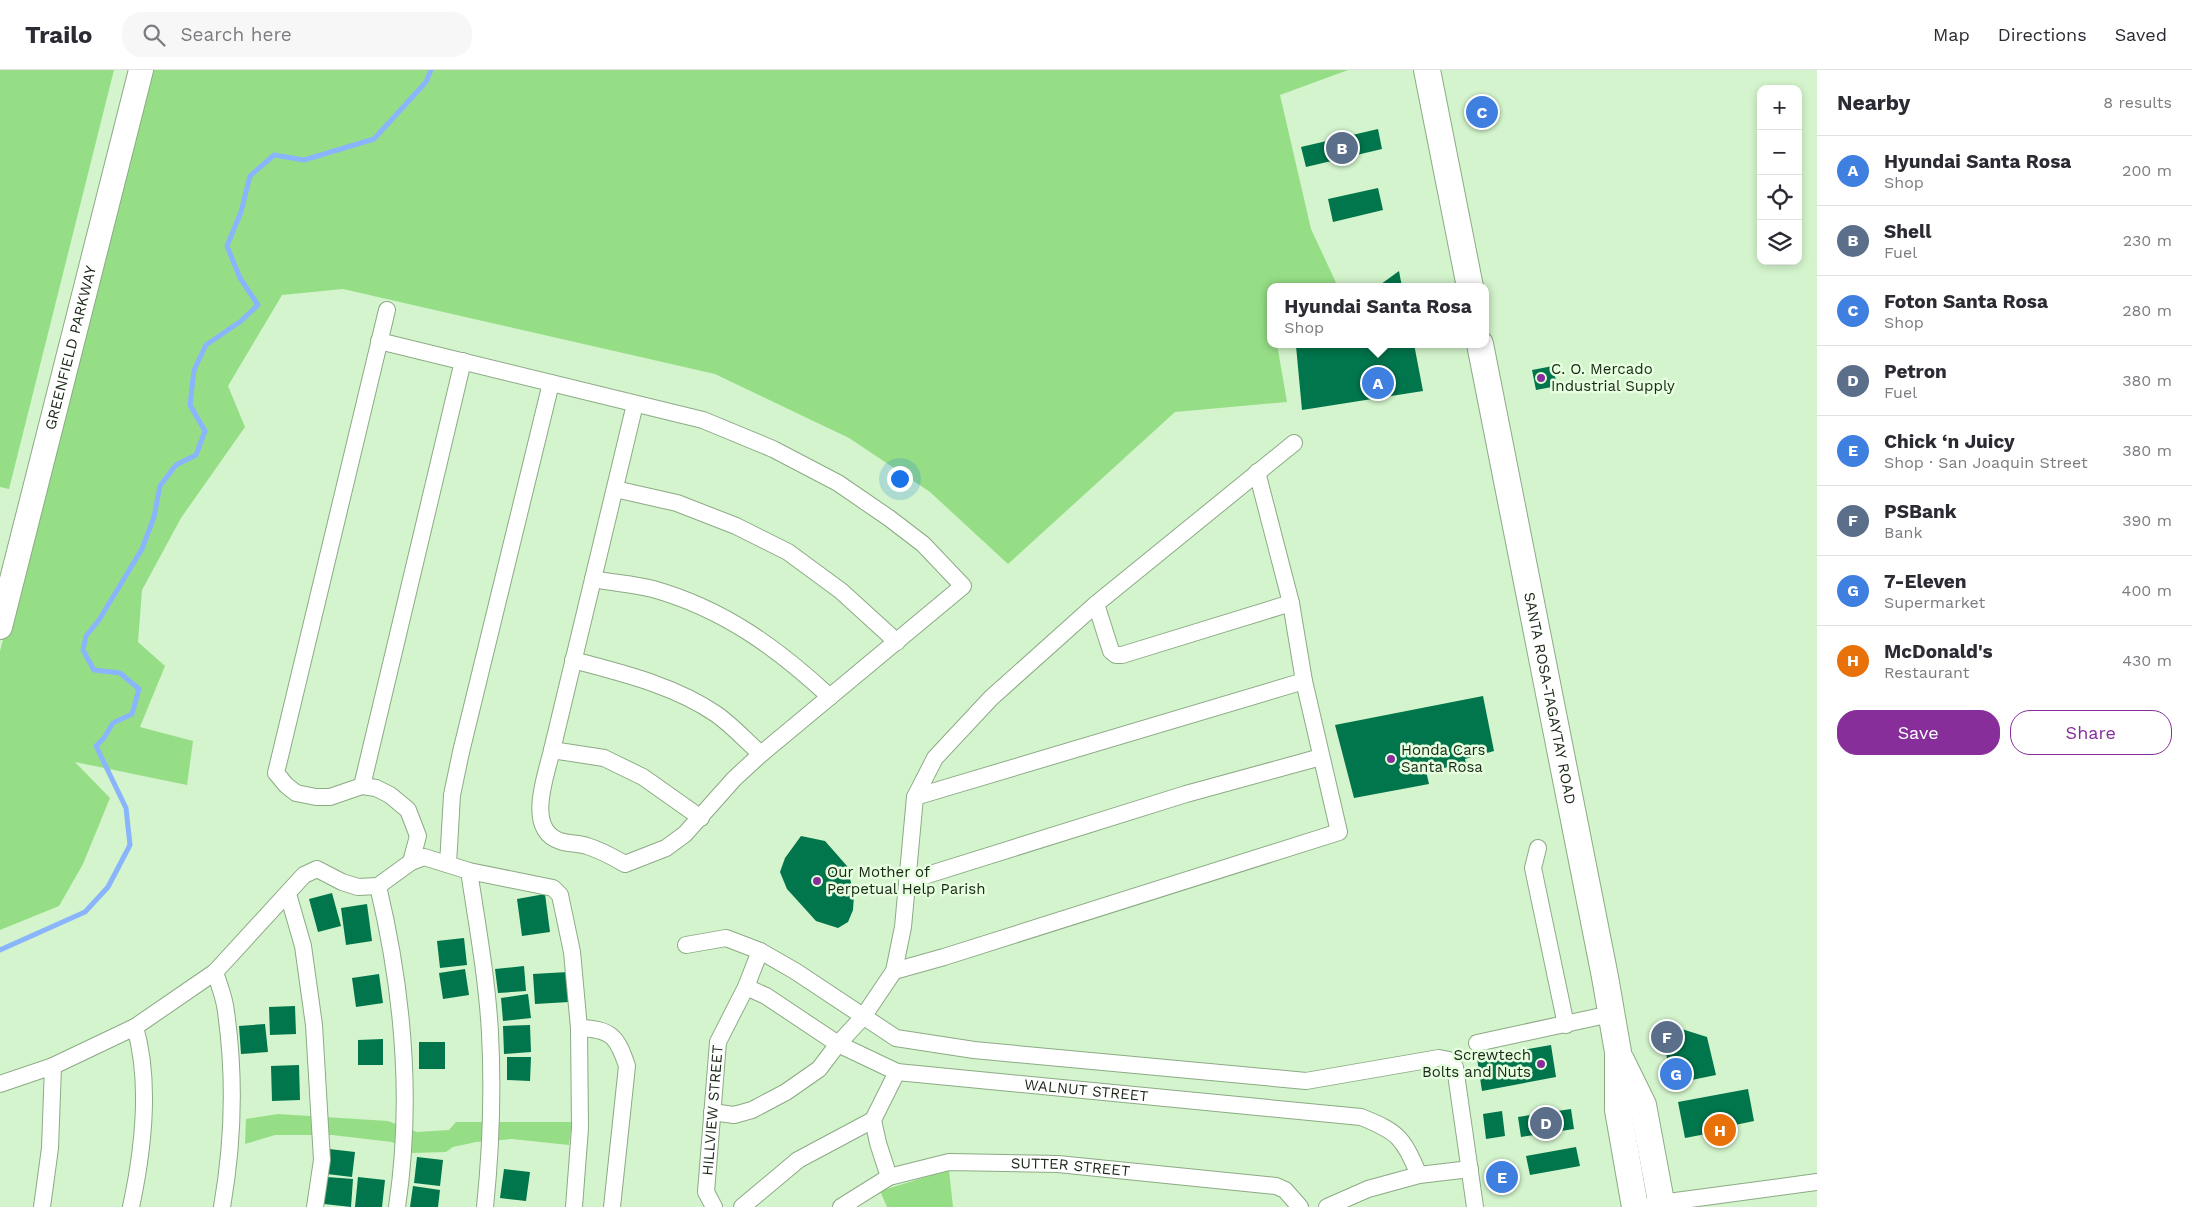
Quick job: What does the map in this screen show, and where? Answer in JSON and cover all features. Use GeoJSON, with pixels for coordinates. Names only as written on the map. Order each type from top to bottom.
{"type":"FeatureCollection","features":[{"type":"Feature","properties":{"kind":"main road","name":"GREENFIELD PARKWAY"},"geometry":{"type":"LineString","coordinates":[[0,627],[141,70]]}},
{"type":"Feature","properties":{"kind":"main road"},"geometry":{"type":"LineString","coordinates":[[1427,70],[1469,283]]}},
{"type":"Feature","properties":{"kind":"main road","name":"SANTA ROSA-TAGAYTAY ROAD"},"geometry":{"type":"LineString","coordinates":[[1481,348],[1566,775],[1618,1052],[1618,1110],[1634,1207]]}},
{"type":"Feature","properties":{"kind":"main road","name":"SANTA ROSA-TAGAYTAY ROAD"},"geometry":{"type":"LineString","coordinates":[[1618,1052],[1643,1104],[1662,1205]]}},
{"type":"Feature","properties":{"kind":"street"},"geometry":{"type":"LineString","coordinates":[[386,310],[276,773],[296,793],[316,797],[330,797],[362,786],[376,788],[390,795],[408,810],[418,836],[411,862]]}},
{"type":"Feature","properties":{"kind":"street"},"geometry":{"type":"LineString","coordinates":[[379,341],[703,420],[773,449],[838,483],[890,518],[923,544],[963,586],[761,754],[734,779],[685,834],[666,848],[625,864],[586,846],[559,841],[544,830],[540,819],[542,793],[635,404]]}},
{"type":"Feature","properties":{"kind":"street"},"geometry":{"type":"LineString","coordinates":[[362,786],[463,361]]}},
{"type":"Feature","properties":{"kind":"street"},"geometry":{"type":"LineString","coordinates":[[448,864],[452,795],[461,752],[551,383]]}},
{"type":"Feature","properties":{"kind":"street"},"geometry":{"type":"LineString","coordinates":[[712,1112],[734,1115],[752,1110],[786,1092],[819,1069],[838,1044],[863,1017],[894,971],[908,880],[915,797],[935,758],[991,698],[1096,604],[1294,443]]}},
{"type":"Feature","properties":{"kind":"street"},"geometry":{"type":"LineString","coordinates":[[894,971],[944,958],[1339,832],[1304,681],[1291,603],[1257,472]]}},
{"type":"Feature","properties":{"kind":"street"},"geometry":{"type":"LineString","coordinates":[[615,489],[677,503],[736,526],[788,552],[841,591],[896,642]]}},
{"type":"Feature","properties":{"kind":"street"},"geometry":{"type":"LineString","coordinates":[[593,579],[652,589],[706,608],[747,630],[786,657],[830,697]]}},
{"type":"Feature","properties":{"kind":"street"},"geometry":{"type":"LineString","coordinates":[[1096,604],[1111,651],[1116,655],[1122,655],[1291,603]]}},
{"type":"Feature","properties":{"kind":"street"},"geometry":{"type":"LineString","coordinates":[[573,660],[627,674],[678,693],[716,714],[761,754]]}},
{"type":"Feature","properties":{"kind":"street"},"geometry":{"type":"LineString","coordinates":[[915,797],[1304,681]]}},
{"type":"Feature","properties":{"kind":"street"},"geometry":{"type":"LineString","coordinates":[[552,750],[604,758],[643,777],[701,818]]}},
{"type":"Feature","properties":{"kind":"street"},"geometry":{"type":"LineString","coordinates":[[908,880],[1186,794],[1321,757]]}},
{"type":"Feature","properties":{"kind":"street"},"geometry":{"type":"LineString","coordinates":[[1538,848],[1533,868],[1566,1025]]}},
{"type":"Feature","properties":{"kind":"street"},"geometry":{"type":"LineString","coordinates":[[0,1084],[53,1066],[134,1027],[215,972],[304,875],[318,869],[342,882],[358,887],[378,886],[411,862],[424,858],[469,871],[553,888],[560,895],[572,952],[579,1028],[580,1128],[574,1207]]}},
{"type":"Feature","properties":{"kind":"street"},"geometry":{"type":"LineString","coordinates":[[469,871],[481,950],[490,1031],[492,1098],[490,1160],[485,1207]]}},
{"type":"Feature","properties":{"kind":"street"},"geometry":{"type":"LineString","coordinates":[[378,886],[390,936],[405,1062],[405,1137],[396,1207]]}},
{"type":"Feature","properties":{"kind":"street"},"geometry":{"type":"LineString","coordinates":[[288,894],[303,946],[314,1025],[322,1160],[314,1207]]}},
{"type":"Feature","properties":{"kind":"street"},"geometry":{"type":"LineString","coordinates":[[686,944],[726,938],[760,950],[896,1038],[974,1050],[1306,1081],[1439,1058],[1449,1060],[1455,1067],[1475,1207]]}},
{"type":"Feature","properties":{"kind":"street","name":"HILLVIEW STREET"},"geometry":{"type":"LineString","coordinates":[[714,1207],[706,1192],[718,1042],[746,988],[760,950]]}},
{"type":"Feature","properties":{"kind":"street"},"geometry":{"type":"LineString","coordinates":[[215,972],[226,1011],[231,1071],[230,1161],[222,1207]]}},
{"type":"Feature","properties":{"kind":"street","name":"WALNUT STREET"},"geometry":{"type":"LineString","coordinates":[[746,988],[766,996],[838,1044],[897,1072],[1361,1117],[1387,1127],[1406,1145],[1419,1175]]}},
{"type":"Feature","properties":{"kind":"street"},"geometry":{"type":"LineString","coordinates":[[1477,1043],[1611,1014]]}},
{"type":"Feature","properties":{"kind":"street"},"geometry":{"type":"LineString","coordinates":[[131,1207],[140,1147],[143,1090],[142,1050],[134,1027]]}},
{"type":"Feature","properties":{"kind":"street"},"geometry":{"type":"LineString","coordinates":[[579,1028],[597,1028],[610,1034],[620,1044],[627,1066],[612,1207]]}},
{"type":"Feature","properties":{"kind":"street"},"geometry":{"type":"LineString","coordinates":[[42,1207],[50,1148],[53,1066]]}},
{"type":"Feature","properties":{"kind":"street"},"geometry":{"type":"LineString","coordinates":[[742,1207],[798,1160],[873,1120],[897,1072]]}},
{"type":"Feature","properties":{"kind":"street"},"geometry":{"type":"LineString","coordinates":[[873,1120],[878,1143],[890,1177]]}},
{"type":"Feature","properties":{"kind":"street","name":"SUTTER STREET"},"geometry":{"type":"LineString","coordinates":[[842,1207],[890,1177],[949,1162],[1058,1164],[1276,1186],[1285,1190],[1300,1207]]}},
{"type":"Feature","properties":{"kind":"street"},"geometry":{"type":"LineString","coordinates":[[1327,1207],[1368,1189],[1419,1175],[1470,1169]]}},
{"type":"Feature","properties":{"kind":"street"},"geometry":{"type":"LineString","coordinates":[[1634,1207],[1726,1200],[1817,1182]]}},
{"type":"Feature","properties":{"kind":"green space"},"geometry":{"type":"Polygon","coordinates":[[[0,70],[114,70],[9,489],[0,487],[0,70]]]}},
{"type":"Feature","properties":{"kind":"green space"},"geometry":{"type":"Polygon","coordinates":[[[154,70],[1348,70],[1280,95],[1311,229],[1336,283],[1267,283],[1267,348],[1278,348],[1287,402],[1175,412],[1008,564],[930,492],[849,438],[715,374],[343,289],[282,295],[228,386],[245,427],[181,518],[142,590],[138,642],[165,666],[140,727],[193,741],[187,785],[75,762],[110,798],[83,864],[59,906],[0,930],[0,651],[154,70]]]}},
{"type":"Feature","properties":{"kind":"green space"},"geometry":{"type":"Polygon","coordinates":[[[278,1114],[388,1121],[417,1132],[449,1130],[456,1122],[572,1122],[569,1145],[512,1139],[476,1142],[453,1147],[446,1152],[412,1153],[392,1142],[332,1135],[275,1135],[245,1144],[246,1119],[278,1114]]]}},
{"type":"Feature","properties":{"kind":"green space"},"geometry":{"type":"Polygon","coordinates":[[[949,1170],[953,1207],[887,1207],[880,1191],[949,1170]]]}},
{"type":"Feature","properties":{"kind":"building"},"geometry":{"type":"Polygon","coordinates":[[[1378,129],[1382,149],[1306,167],[1301,147],[1378,129]]]}},
{"type":"Feature","properties":{"kind":"building"},"geometry":{"type":"Polygon","coordinates":[[[1378,188],[1383,210],[1333,222],[1328,199],[1378,188]]]}},
{"type":"Feature","properties":{"kind":"building"},"geometry":{"type":"Polygon","coordinates":[[[1399,271],[1401,283],[1382,283],[1399,271]]]}},
{"type":"Feature","properties":{"kind":"building"},"geometry":{"type":"Polygon","coordinates":[[[1296,348],[1415,348],[1423,391],[1302,410],[1296,348]]]}},
{"type":"Feature","properties":{"kind":"building"},"geometry":{"type":"Polygon","coordinates":[[[1553,366],[1557,386],[1536,390],[1532,370],[1553,366]]]}},
{"type":"Feature","properties":{"kind":"building"},"geometry":{"type":"Polygon","coordinates":[[[1483,696],[1494,751],[1465,759],[1466,764],[1426,771],[1429,784],[1354,798],[1335,725],[1483,696]]]}},
{"type":"Feature","properties":{"kind":"building","name":"Our Mother of Perpetual Help Parish"},"geometry":{"type":"Polygon","coordinates":[[[801,836],[825,841],[847,866],[854,895],[853,910],[848,922],[838,928],[816,921],[787,889],[780,872],[785,858],[801,836]]]}},
{"type":"Feature","properties":{"kind":"building"},"geometry":{"type":"Polygon","coordinates":[[[332,893],[341,926],[318,932],[309,899],[332,893]]]}},
{"type":"Feature","properties":{"kind":"building"},"geometry":{"type":"Polygon","coordinates":[[[545,894],[550,932],[522,936],[517,899],[545,894]]]}},
{"type":"Feature","properties":{"kind":"building"},"geometry":{"type":"Polygon","coordinates":[[[367,904],[372,941],[346,945],[341,908],[367,904]]]}},
{"type":"Feature","properties":{"kind":"building"},"geometry":{"type":"Polygon","coordinates":[[[464,938],[467,965],[440,968],[437,941],[464,938]]]}},
{"type":"Feature","properties":{"kind":"building"},"geometry":{"type":"Polygon","coordinates":[[[524,966],[526,991],[498,993],[495,969],[524,966]]]}},
{"type":"Feature","properties":{"kind":"building"},"geometry":{"type":"Polygon","coordinates":[[[465,969],[469,995],[443,999],[439,973],[465,969]]]}},
{"type":"Feature","properties":{"kind":"building"},"geometry":{"type":"Polygon","coordinates":[[[568,972],[569,1002],[535,1004],[533,974],[568,972]]]}},
{"type":"Feature","properties":{"kind":"building"},"geometry":{"type":"Polygon","coordinates":[[[379,974],[383,1003],[356,1007],[352,978],[379,974]]]}},
{"type":"Feature","properties":{"kind":"building"},"geometry":{"type":"Polygon","coordinates":[[[528,994],[531,1018],[503,1021],[501,998],[528,994]]]}},
{"type":"Feature","properties":{"kind":"building"},"geometry":{"type":"Polygon","coordinates":[[[295,1006],[296,1034],[270,1035],[269,1007],[295,1006]]]}},
{"type":"Feature","properties":{"kind":"building"},"geometry":{"type":"Polygon","coordinates":[[[265,1024],[268,1052],[241,1054],[239,1026],[265,1024]]]}},
{"type":"Feature","properties":{"kind":"building"},"geometry":{"type":"Polygon","coordinates":[[[530,1025],[531,1052],[504,1054],[503,1026],[530,1025]]]}},
{"type":"Feature","properties":{"kind":"building"},"geometry":{"type":"Polygon","coordinates":[[[1669,1025],[1707,1037],[1716,1075],[1672,1084],[1661,1027],[1669,1025]]]}},
{"type":"Feature","properties":{"kind":"building"},"geometry":{"type":"Polygon","coordinates":[[[383,1039],[383,1065],[358,1065],[358,1040],[383,1039]]]}},
{"type":"Feature","properties":{"kind":"building"},"geometry":{"type":"Polygon","coordinates":[[[419,1042],[445,1042],[445,1069],[419,1069],[419,1042]]]}},
{"type":"Feature","properties":{"kind":"building"},"geometry":{"type":"Polygon","coordinates":[[[1551,1045],[1556,1077],[1482,1091],[1477,1058],[1551,1045]]]}},
{"type":"Feature","properties":{"kind":"building"},"geometry":{"type":"Polygon","coordinates":[[[507,1057],[531,1057],[530,1081],[507,1080],[507,1057]]]}},
{"type":"Feature","properties":{"kind":"building"},"geometry":{"type":"Polygon","coordinates":[[[299,1065],[300,1100],[272,1101],[271,1066],[299,1065]]]}},
{"type":"Feature","properties":{"kind":"building"},"geometry":{"type":"Polygon","coordinates":[[[1748,1089],[1754,1121],[1735,1125],[1737,1135],[1708,1141],[1706,1134],[1685,1138],[1678,1102],[1748,1089]]]}},
{"type":"Feature","properties":{"kind":"building"},"geometry":{"type":"Polygon","coordinates":[[[1571,1109],[1574,1129],[1521,1137],[1518,1117],[1571,1109]]]}},
{"type":"Feature","properties":{"kind":"building"},"geometry":{"type":"Polygon","coordinates":[[[1502,1111],[1505,1136],[1486,1139],[1483,1114],[1502,1111]]]}},
{"type":"Feature","properties":{"kind":"building"},"geometry":{"type":"Polygon","coordinates":[[[1576,1147],[1580,1166],[1530,1175],[1526,1156],[1576,1147]]]}},
{"type":"Feature","properties":{"kind":"building"},"geometry":{"type":"Polygon","coordinates":[[[329,1149],[355,1152],[352,1177],[327,1174],[329,1149]]]}},
{"type":"Feature","properties":{"kind":"building"},"geometry":{"type":"Polygon","coordinates":[[[417,1157],[443,1160],[440,1186],[414,1183],[417,1157]]]}},
{"type":"Feature","properties":{"kind":"building"},"geometry":{"type":"Polygon","coordinates":[[[504,1169],[530,1172],[526,1201],[500,1198],[504,1169]]]}},
{"type":"Feature","properties":{"kind":"building"},"geometry":{"type":"Polygon","coordinates":[[[327,1177],[353,1179],[351,1207],[324,1204],[327,1177]]]}},
{"type":"Feature","properties":{"kind":"building"},"geometry":{"type":"Polygon","coordinates":[[[358,1177],[385,1180],[382,1207],[355,1207],[358,1177]]]}},
{"type":"Feature","properties":{"kind":"building"},"geometry":{"type":"Polygon","coordinates":[[[413,1186],[440,1190],[438,1207],[410,1207],[413,1186]]]}},
{"type":"Feature","properties":{"kind":"waterway"},"geometry":{"type":"LineString","coordinates":[[0,950],[85,912],[108,887],[130,845],[126,808],[96,746],[104,738],[113,723],[132,714],[139,689],[120,673],[94,670],[83,650],[86,636],[99,620],[142,549],[154,517],[160,486],[176,465],[196,455],[205,431],[190,405],[194,370],[206,345],[241,321],[258,305],[240,278],[227,246],[241,212],[250,176],[274,155],[304,160],[374,139],[426,82],[431,70]]}},
{"type":"Feature","properties":{"kind":"place","name":"Foton Santa Rosa"},"geometry":{"type":"Point","coordinates":[1482,112]}},
{"type":"Feature","properties":{"kind":"place","name":"Shell"},"geometry":{"type":"Point","coordinates":[1342,148]}},
{"type":"Feature","properties":{"kind":"place","name":"C. O. Mercado Industrial Supply"},"geometry":{"type":"Point","coordinates":[1541,378]}},
{"type":"Feature","properties":{"kind":"place","name":"Hyundai Santa Rosa"},"geometry":{"type":"Point","coordinates":[1378,383]}},
{"type":"Feature","properties":{"kind":"place","name":"Honda Cars Santa Rosa"},"geometry":{"type":"Point","coordinates":[1391,759]}},
{"type":"Feature","properties":{"kind":"place","name":"Our Mother of Perpetual Help Parish"},"geometry":{"type":"Point","coordinates":[817,881]}},
{"type":"Feature","properties":{"kind":"place","name":"PSBank"},"geometry":{"type":"Point","coordinates":[1667,1037]}},
{"type":"Feature","properties":{"kind":"place","name":"Screwtech Bolts and Nuts"},"geometry":{"type":"Point","coordinates":[1541,1064]}},
{"type":"Feature","properties":{"kind":"place","name":"7-Eleven"},"geometry":{"type":"Point","coordinates":[1676,1074]}},
{"type":"Feature","properties":{"kind":"place","name":"Petron"},"geometry":{"type":"Point","coordinates":[1546,1123]}},
{"type":"Feature","properties":{"kind":"place","name":"McDonald's"},"geometry":{"type":"Point","coordinates":[1720,1130]}},
{"type":"Feature","properties":{"kind":"place","name":"Chick ‘n Juicy"},"geometry":{"type":"Point","coordinates":[1502,1177]}}]}
